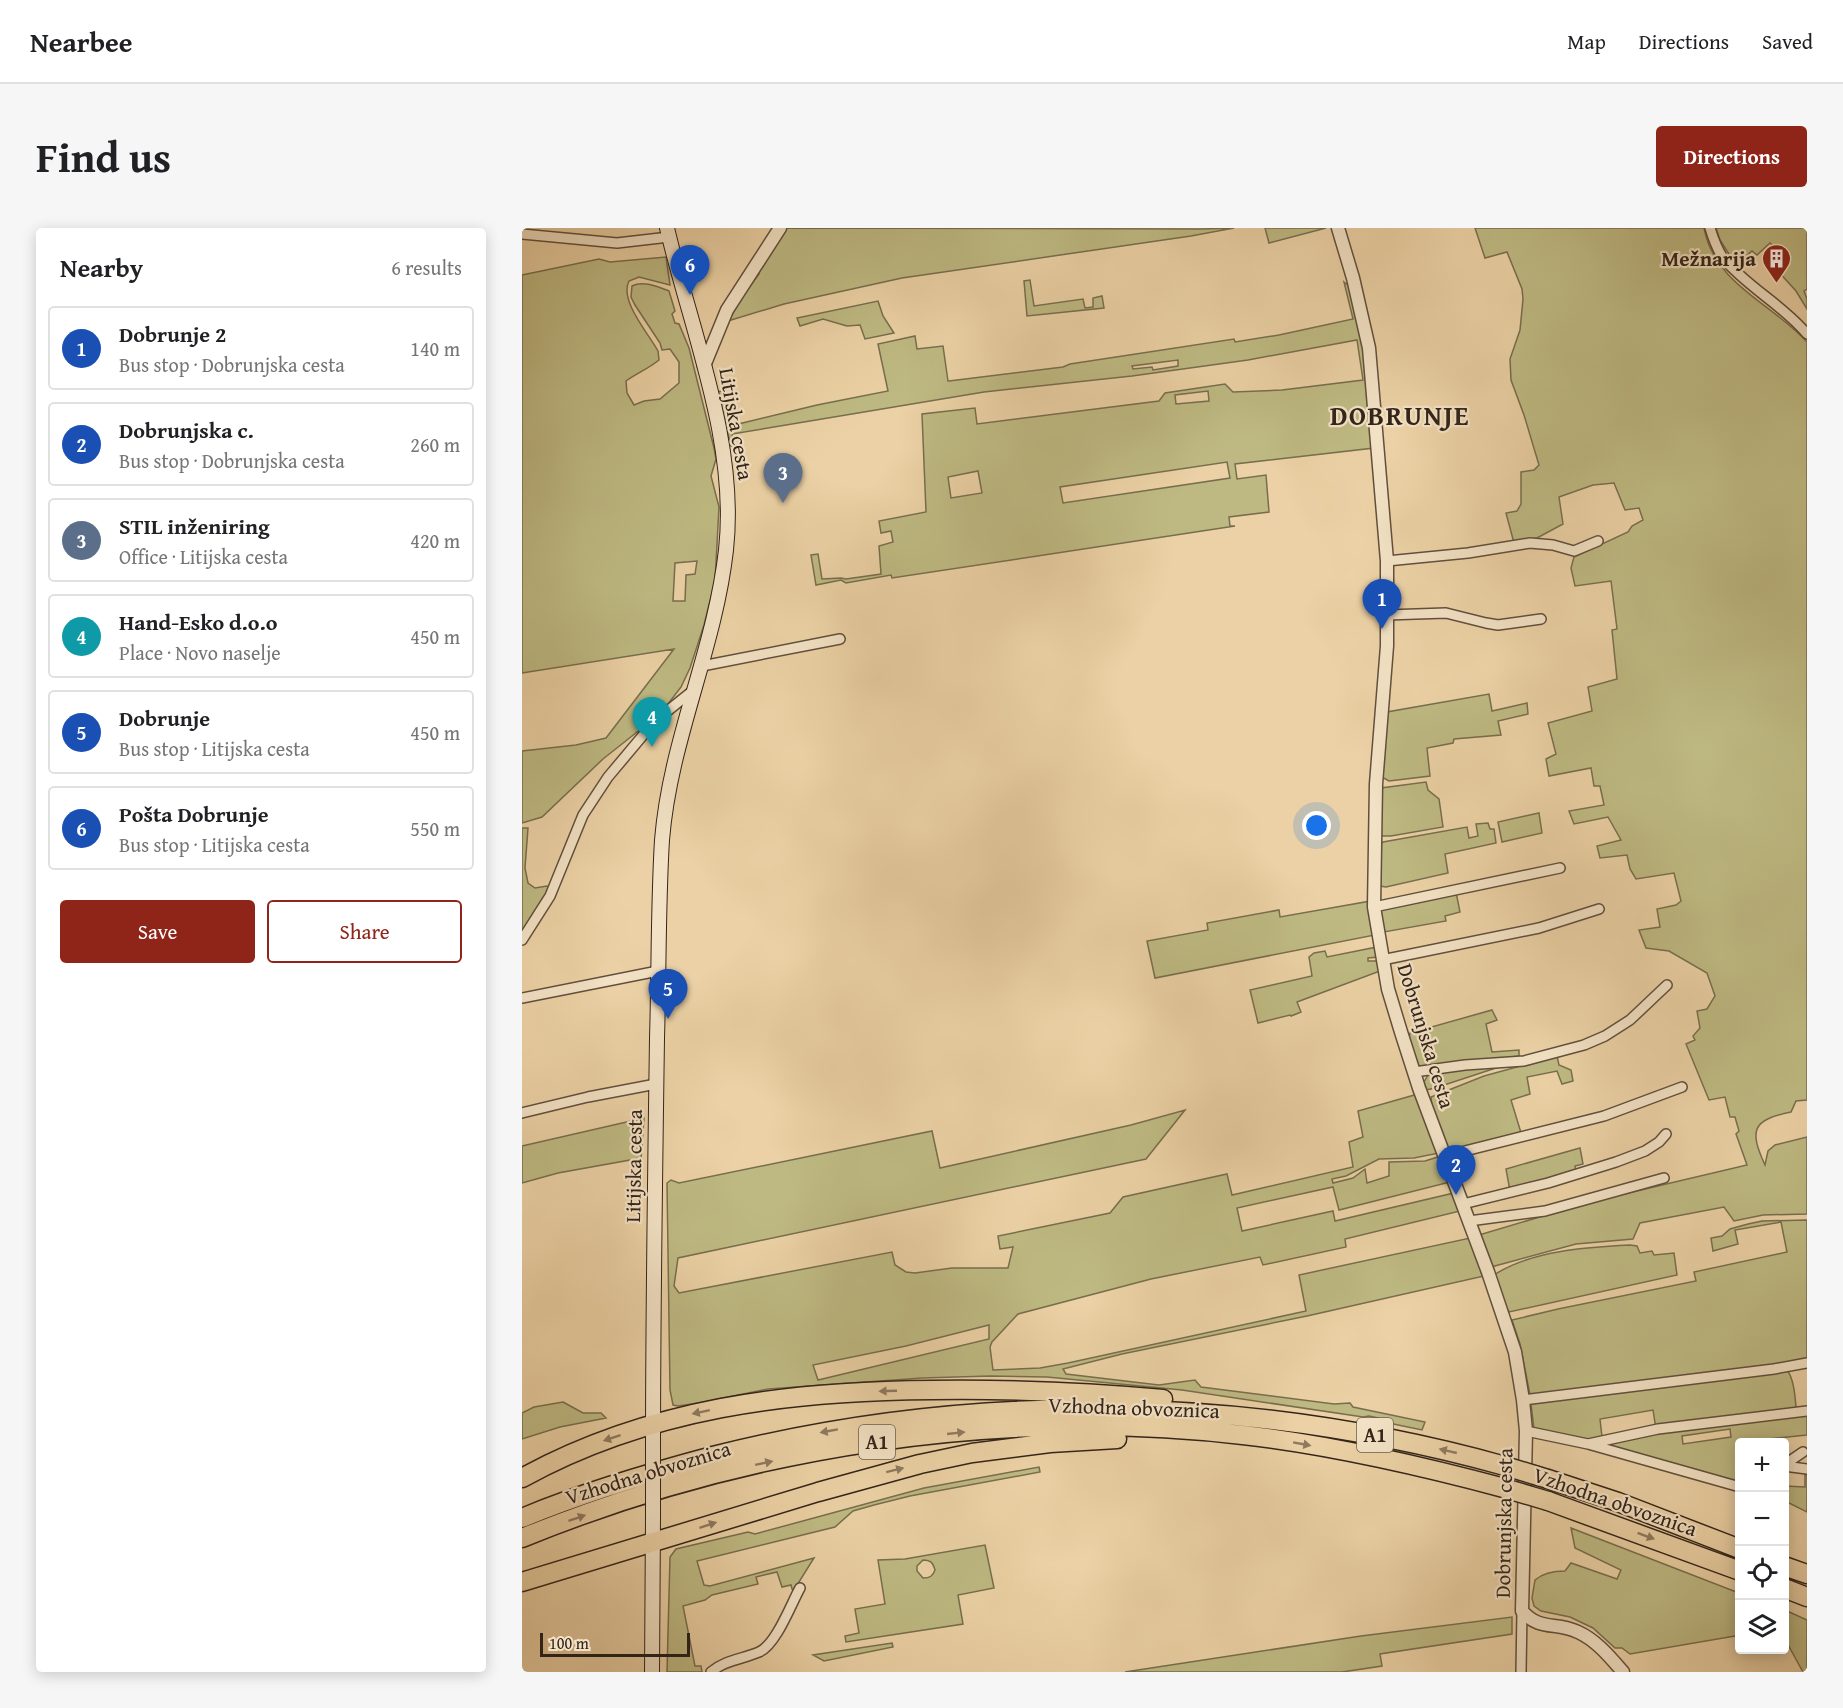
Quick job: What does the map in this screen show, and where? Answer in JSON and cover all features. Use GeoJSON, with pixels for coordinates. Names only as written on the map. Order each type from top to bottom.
{"type":"FeatureCollection","features":[{"type":"Feature","properties":{"kind":"highway"},"geometry":{"type":"LineString","coordinates":[[522,1478],[572,1453],[688,1415],[762,1400],[834,1393],[1010,1389],[1119,1395],[1219,1404],[1243,1416]]}},
{"type":"Feature","properties":{"kind":"highway","name":"Vzhodna obvoznica"},"geometry":{"type":"LineString","coordinates":[[522,1518],[685,1463],[799,1437],[883,1423],[958,1414],[1065,1408],[1173,1410],[1296,1422],[1381,1436],[1460,1454],[1618,1502],[1735,1547]]}},
{"type":"Feature","properties":{"kind":"highway","name":"Vzhodna obvoznica"},"geometry":{"type":"LineString","coordinates":[[522,1538],[625,1501],[685,1483],[770,1462],[864,1444],[970,1432],[1076,1427],[1140,1428],[1244,1435],[1393,1461],[1548,1501],[1735,1569]]}},
{"type":"Feature","properties":{"kind":"highway"},"geometry":{"type":"LineString","coordinates":[[522,1582],[870,1476],[972,1453],[1076,1440],[1129,1438],[1211,1441],[1244,1435]]}},
{"type":"Feature","properties":{"kind":"highway"},"geometry":{"type":"LineString","coordinates":[[1789,1567],[1807,1574]]}},
{"type":"Feature","properties":{"kind":"highway"},"geometry":{"type":"LineString","coordinates":[[1789,1590],[1807,1597]]}},
{"type":"Feature","properties":{"kind":"main road","name":"Litijska cesta"},"geometry":{"type":"LineString","coordinates":[[652,1672],[656,1084],[660,896],[666,812],[673,771],[717,608],[726,548],[728,515],[723,453],[704,366],[668,232]]}},
{"type":"Feature","properties":{"kind":"street"},"geometry":{"type":"LineString","coordinates":[[704,366],[727,310],[780,228]]}},
{"type":"Feature","properties":{"kind":"street","name":"Dobrunjska cesta"},"geometry":{"type":"LineString","coordinates":[[1338,228],[1353,278],[1369,348],[1387,561],[1387,646],[1376,784],[1374,907],[1388,989],[1414,1072],[1464,1204],[1515,1352],[1526,1431],[1522,1611]]}},
{"type":"Feature","properties":{"kind":"street"},"geometry":{"type":"LineString","coordinates":[[1710,228],[1722,257],[1765,296],[1788,313],[1807,334]]}},
{"type":"Feature","properties":{"kind":"street"},"geometry":{"type":"LineString","coordinates":[[522,234],[616,243],[668,232]]}},
{"type":"Feature","properties":{"kind":"street"},"geometry":{"type":"LineString","coordinates":[[1387,561],[1530,543],[1553,545],[1574,551],[1598,541]]}},
{"type":"Feature","properties":{"kind":"street"},"geometry":{"type":"LineString","coordinates":[[1386,615],[1446,613],[1498,625],[1540,619]]}},
{"type":"Feature","properties":{"kind":"street"},"geometry":{"type":"LineString","coordinates":[[702,666],[840,639]]}},
{"type":"Feature","properties":{"kind":"street"},"geometry":{"type":"LineString","coordinates":[[522,940],[550,896],[583,815],[608,777],[655,721],[695,688]]}},
{"type":"Feature","properties":{"kind":"street"},"geometry":{"type":"LineString","coordinates":[[1374,907],[1560,868]]}},
{"type":"Feature","properties":{"kind":"street"},"geometry":{"type":"LineString","coordinates":[[1382,960],[1539,928],[1599,909]]}},
{"type":"Feature","properties":{"kind":"street"},"geometry":{"type":"LineString","coordinates":[[522,998],[658,971]]}},
{"type":"Feature","properties":{"kind":"street"},"geometry":{"type":"LineString","coordinates":[[1414,1072],[1465,1065],[1524,1061],[1584,1045],[1605,1036],[1630,1020],[1667,986]]}},
{"type":"Feature","properties":{"kind":"street"},"geometry":{"type":"LineString","coordinates":[[522,1113],[656,1084]]}},
{"type":"Feature","properties":{"kind":"street"},"geometry":{"type":"LineString","coordinates":[[1445,1156],[1604,1116],[1682,1087]]}},
{"type":"Feature","properties":{"kind":"street"},"geometry":{"type":"LineString","coordinates":[[1464,1204],[1548,1183],[1616,1162],[1645,1151],[1659,1142],[1666,1134]]}},
{"type":"Feature","properties":{"kind":"street"},"geometry":{"type":"LineString","coordinates":[[1469,1221],[1545,1211],[1664,1178]]}},
{"type":"Feature","properties":{"kind":"street"},"geometry":{"type":"LineString","coordinates":[[1523,1400],[1807,1363]]}},
{"type":"Feature","properties":{"kind":"street"},"geometry":{"type":"LineString","coordinates":[[1588,1444],[1658,1429],[1807,1411]]}},
{"type":"Feature","properties":{"kind":"street"},"geometry":{"type":"LineString","coordinates":[[1526,1431],[1588,1444],[1735,1486]]}},
{"type":"Feature","properties":{"kind":"street"},"geometry":{"type":"LineString","coordinates":[[1789,1462],[1803,1452]]}},
{"type":"Feature","properties":{"kind":"street"},"geometry":{"type":"LineString","coordinates":[[1789,1466],[1807,1469]]}},
{"type":"Feature","properties":{"kind":"street"},"geometry":{"type":"LineString","coordinates":[[711,1672],[722,1664],[762,1651],[771,1643],[800,1588]]}},
{"type":"Feature","properties":{"kind":"street"},"geometry":{"type":"LineString","coordinates":[[1521,1672],[1522,1611]]}},
{"type":"Feature","properties":{"kind":"street"},"geometry":{"type":"LineString","coordinates":[[1522,1611],[1536,1623],[1575,1630],[1586,1636],[1602,1649],[1623,1672]]}},
{"type":"Feature","properties":{"kind":"shaded area"},"geometry":{"type":"Polygon","coordinates":[[[786,228],[1234,228],[902,278],[784,304],[728,321],[786,228]]]}},
{"type":"Feature","properties":{"kind":"shaded area"},"geometry":{"type":"Polygon","coordinates":[[[1265,228],[1326,228],[1269,243],[1265,228]]]}},
{"type":"Feature","properties":{"kind":"shaded area"},"geometry":{"type":"Polygon","coordinates":[[[1475,228],[1704,228],[1710,248],[1732,279],[1807,342],[1807,1100],[1796,1101],[1791,1112],[1761,1123],[1756,1135],[1765,1165],[1768,1151],[1775,1145],[1807,1137],[1807,1214],[1763,1215],[1734,1221],[1724,1207],[1640,1223],[1633,1239],[1576,1244],[1491,1267],[1479,1235],[1590,1202],[1747,1165],[1736,1134],[1739,1131],[1735,1117],[1730,1117],[1725,1097],[1709,1100],[1686,1044],[1695,1040],[1693,1036],[1700,1028],[1697,1011],[1707,1009],[1715,996],[1707,973],[1669,951],[1646,948],[1639,930],[1660,927],[1657,909],[1676,905],[1681,901],[1674,873],[1636,879],[1630,869],[1627,855],[1600,858],[1597,846],[1621,840],[1608,817],[1574,824],[1569,811],[1604,805],[1600,786],[1594,786],[1591,768],[1549,776],[1546,759],[1556,754],[1548,723],[1592,711],[1588,687],[1617,679],[1612,630],[1617,629],[1611,581],[1575,586],[1571,568],[1574,557],[1628,532],[1632,526],[1643,520],[1639,508],[1625,510],[1614,483],[1593,485],[1559,497],[1563,524],[1537,538],[1514,543],[1506,513],[1517,511],[1521,504],[1521,472],[1534,470],[1539,465],[1511,380],[1510,359],[1520,330],[1522,289],[1507,252],[1485,258],[1475,228]]]}},
{"type":"Feature","properties":{"kind":"shaded area"},"geometry":{"type":"Polygon","coordinates":[[[1716,228],[1807,228],[1807,289],[1804,291],[1807,309],[1796,291],[1777,270],[1785,258],[1770,243],[1757,255],[1752,251],[1736,265],[1720,240],[1716,228]]]}},
{"type":"Feature","properties":{"kind":"shaded area"},"geometry":{"type":"Polygon","coordinates":[[[666,257],[670,285],[639,277],[629,281],[627,289],[631,307],[658,351],[659,360],[626,381],[627,393],[634,405],[660,399],[679,383],[679,362],[670,349],[662,350],[660,343],[631,297],[632,286],[650,285],[669,291],[675,311],[672,314],[675,323],[679,324],[689,348],[714,448],[716,459],[711,476],[719,507],[715,581],[690,668],[681,687],[661,713],[603,759],[542,817],[522,823],[522,751],[576,745],[606,738],[674,649],[522,673],[522,275],[599,259],[610,262],[666,257]],[[697,561],[675,563],[673,601],[685,601],[686,575],[695,574],[697,561]]]}},
{"type":"Feature","properties":{"kind":"shaded area"},"geometry":{"type":"Polygon","coordinates":[[[1030,280],[1034,306],[1083,299],[1085,308],[1093,307],[1093,298],[1102,296],[1104,308],[1027,316],[1024,281],[1030,280]]]}},
{"type":"Feature","properties":{"kind":"shaded area"},"geometry":{"type":"Polygon","coordinates":[[[1344,282],[1350,287],[1366,358],[1374,448],[1235,464],[1237,479],[1266,475],[1269,512],[1229,517],[1230,526],[1235,526],[892,578],[891,575],[846,583],[841,580],[816,585],[811,555],[818,554],[822,579],[846,579],[881,574],[879,546],[893,542],[891,531],[881,533],[879,521],[926,512],[922,414],[975,408],[977,424],[1159,401],[1165,393],[1225,384],[1233,392],[1282,390],[1363,380],[1357,340],[1248,360],[1132,376],[984,392],[732,434],[734,446],[731,446],[717,392],[722,391],[730,426],[888,391],[878,344],[915,336],[917,349],[943,346],[949,381],[1063,367],[1070,364],[1234,339],[1235,342],[1353,319],[1344,282]],[[1178,360],[1132,366],[1133,369],[1152,367],[1153,370],[1178,366],[1178,360]],[[1208,391],[1175,395],[1176,404],[1209,401],[1208,391]],[[1227,462],[1060,487],[1063,503],[1230,478],[1227,462]],[[978,471],[948,477],[951,498],[982,493],[978,471]]]}},
{"type":"Feature","properties":{"kind":"shaded area"},"geometry":{"type":"Polygon","coordinates":[[[878,301],[883,316],[894,333],[865,339],[860,325],[847,326],[823,319],[800,326],[797,318],[878,301]]]}},
{"type":"Feature","properties":{"kind":"shaded area"},"geometry":{"type":"Polygon","coordinates":[[[1489,694],[1492,711],[1527,703],[1528,714],[1498,721],[1501,735],[1454,739],[1453,743],[1427,748],[1430,776],[1389,781],[1382,777],[1387,712],[1489,694]]]}},
{"type":"Feature","properties":{"kind":"shaded area"},"geometry":{"type":"Polygon","coordinates":[[[1426,782],[1428,790],[1439,799],[1443,827],[1391,836],[1383,836],[1378,832],[1381,788],[1426,782]]]}},
{"type":"Feature","properties":{"kind":"shaded area"},"geometry":{"type":"Polygon","coordinates":[[[1539,813],[1542,833],[1502,842],[1498,822],[1539,813]]]}},
{"type":"Feature","properties":{"kind":"shaded area"},"geometry":{"type":"Polygon","coordinates":[[[1488,823],[1490,829],[1494,829],[1496,843],[1445,854],[1448,873],[1386,887],[1380,886],[1378,847],[1383,842],[1467,827],[1469,838],[1478,836],[1476,824],[1488,823]]]}},
{"type":"Feature","properties":{"kind":"shaded area"},"geometry":{"type":"Polygon","coordinates":[[[522,828],[528,828],[525,868],[528,883],[535,888],[547,886],[551,889],[522,938],[522,828]]]}},
{"type":"Feature","properties":{"kind":"shaded area"},"geometry":{"type":"Polygon","coordinates":[[[1456,892],[1460,912],[1445,916],[1446,921],[1384,932],[1381,911],[1383,908],[1456,892]]]}},
{"type":"Feature","properties":{"kind":"shaded area"},"geometry":{"type":"Polygon","coordinates":[[[1371,901],[1375,935],[1155,978],[1147,941],[1208,930],[1207,923],[1279,910],[1280,917],[1371,901]]]}},
{"type":"Feature","properties":{"kind":"shaded area"},"geometry":{"type":"Polygon","coordinates":[[[1377,947],[1378,957],[1368,958],[1368,961],[1379,961],[1380,971],[1297,1002],[1301,1012],[1258,1023],[1250,990],[1312,976],[1309,957],[1314,953],[1325,951],[1327,957],[1377,947]]]}},
{"type":"Feature","properties":{"kind":"shaded area"},"geometry":{"type":"Polygon","coordinates":[[[1492,1010],[1497,1020],[1486,1024],[1492,1052],[1519,1050],[1519,1056],[1425,1068],[1419,1066],[1409,1039],[1410,1033],[1492,1010]]]}},
{"type":"Feature","properties":{"kind":"shaded area"},"geometry":{"type":"Polygon","coordinates":[[[1557,1056],[1559,1065],[1571,1070],[1573,1081],[1562,1084],[1557,1071],[1527,1077],[1530,1094],[1511,1100],[1522,1136],[1453,1150],[1447,1149],[1431,1097],[1484,1076],[1557,1056]]]}},
{"type":"Feature","properties":{"kind":"shaded area"},"geometry":{"type":"Polygon","coordinates":[[[1502,1066],[1426,1090],[1424,1082],[1428,1075],[1441,1071],[1502,1066]]]}},
{"type":"Feature","properties":{"kind":"shaded area"},"geometry":{"type":"Polygon","coordinates":[[[1418,1094],[1439,1153],[1414,1158],[1379,1159],[1346,1176],[1332,1179],[1333,1183],[1353,1178],[1365,1169],[1367,1183],[1389,1176],[1389,1162],[1425,1161],[1441,1156],[1450,1182],[1339,1210],[1333,1187],[1237,1208],[1242,1231],[1333,1211],[1335,1221],[1454,1193],[1460,1211],[1345,1239],[1346,1247],[1263,1265],[1260,1257],[1151,1279],[1018,1314],[992,1342],[990,1347],[993,1370],[1040,1368],[1068,1363],[1306,1311],[1299,1275],[1470,1238],[1484,1276],[1307,1316],[1122,1354],[1063,1369],[1066,1374],[1159,1385],[1195,1380],[1201,1387],[1334,1404],[1350,1403],[1353,1407],[1425,1422],[1422,1430],[1379,1421],[1378,1418],[1369,1416],[1363,1417],[1182,1390],[1047,1377],[922,1378],[768,1389],[699,1403],[673,1405],[670,1390],[667,1183],[671,1180],[679,1183],[932,1131],[940,1168],[1131,1125],[1185,1110],[1146,1159],[678,1258],[674,1286],[679,1293],[892,1252],[895,1265],[906,1272],[952,1268],[1008,1268],[1013,1247],[1000,1249],[998,1236],[1110,1213],[1123,1197],[1227,1174],[1232,1195],[1353,1167],[1349,1142],[1363,1137],[1358,1111],[1418,1094]],[[989,1325],[906,1346],[813,1365],[818,1380],[989,1339],[989,1325]]]}},
{"type":"Feature","properties":{"kind":"shaded area"},"geometry":{"type":"Polygon","coordinates":[[[644,1118],[641,1158],[558,1173],[522,1183],[522,1146],[644,1118]]]}},
{"type":"Feature","properties":{"kind":"shaded area"},"geometry":{"type":"Polygon","coordinates":[[[1580,1148],[1583,1164],[1575,1166],[1576,1171],[1510,1191],[1506,1169],[1580,1148]]]}},
{"type":"Feature","properties":{"kind":"shaded area"},"geometry":{"type":"Polygon","coordinates":[[[1807,1220],[1807,1361],[1530,1395],[1520,1344],[1512,1320],[1696,1281],[1694,1272],[1787,1252],[1781,1222],[1735,1230],[1738,1244],[1713,1251],[1711,1238],[1722,1236],[1730,1229],[1762,1221],[1807,1220]]]}},
{"type":"Feature","properties":{"kind":"shaded area"},"geometry":{"type":"Polygon","coordinates":[[[1637,1246],[1640,1253],[1652,1251],[1654,1255],[1674,1253],[1677,1275],[1509,1312],[1503,1302],[1494,1275],[1524,1260],[1542,1255],[1578,1249],[1637,1246]]]}},
{"type":"Feature","properties":{"kind":"shaded area"},"geometry":{"type":"Polygon","coordinates":[[[1787,1370],[1795,1393],[1796,1407],[1792,1410],[1656,1429],[1653,1410],[1600,1419],[1602,1437],[1583,1440],[1534,1429],[1531,1404],[1787,1370]]]}},
{"type":"Feature","properties":{"kind":"shaded area"},"geometry":{"type":"Polygon","coordinates":[[[563,1402],[583,1413],[601,1413],[606,1418],[560,1427],[522,1439],[522,1413],[534,1407],[563,1402]]]}},
{"type":"Feature","properties":{"kind":"shaded area"},"geometry":{"type":"Polygon","coordinates":[[[1807,1414],[1807,1435],[1735,1438],[1735,1484],[1604,1446],[1603,1443],[1636,1436],[1807,1414]],[[1730,1429],[1682,1436],[1683,1444],[1731,1437],[1730,1429]]]}},
{"type":"Feature","properties":{"kind":"shaded area"},"geometry":{"type":"Polygon","coordinates":[[[1039,1467],[1040,1472],[910,1496],[874,1505],[853,1511],[835,1527],[697,1561],[704,1585],[710,1586],[814,1558],[794,1590],[791,1585],[782,1587],[777,1572],[756,1577],[758,1584],[712,1595],[705,1600],[683,1606],[695,1666],[701,1666],[702,1672],[667,1672],[670,1557],[676,1549],[748,1532],[755,1534],[924,1488],[1039,1467]]]}},
{"type":"Feature","properties":{"kind":"shaded area"},"geometry":{"type":"Polygon","coordinates":[[[1805,1474],[1807,1475],[1807,1512],[1789,1503],[1789,1486],[1805,1487],[1805,1474]]]}},
{"type":"Feature","properties":{"kind":"shaded area"},"geometry":{"type":"Polygon","coordinates":[[[1571,1528],[1735,1591],[1735,1636],[1630,1654],[1622,1648],[1615,1648],[1593,1628],[1570,1617],[1541,1611],[1534,1606],[1532,1598],[1535,1580],[1553,1572],[1565,1571],[1571,1563],[1617,1579],[1621,1570],[1575,1548],[1571,1528]]]}},
{"type":"Feature","properties":{"kind":"shaded area"},"geometry":{"type":"Polygon","coordinates":[[[985,1545],[994,1588],[958,1595],[963,1624],[846,1642],[845,1636],[859,1633],[855,1609],[885,1604],[878,1560],[905,1559],[985,1545]],[[926,1560],[917,1566],[917,1571],[923,1578],[931,1576],[935,1570],[931,1562],[926,1560]]]}},
{"type":"Feature","properties":{"kind":"shaded area"},"geometry":{"type":"Polygon","coordinates":[[[1789,1612],[1807,1620],[1807,1672],[1803,1672],[1789,1647],[1789,1612]]]}},
{"type":"Feature","properties":{"kind":"shaded area"},"geometry":{"type":"Polygon","coordinates":[[[1512,1617],[1512,1634],[1380,1654],[1382,1666],[1342,1672],[1125,1672],[1361,1636],[1512,1617]]]}},
{"type":"Feature","properties":{"kind":"shaded area"},"geometry":{"type":"Polygon","coordinates":[[[892,1643],[893,1647],[824,1661],[813,1655],[892,1643]]]}},
{"type":"Feature","properties":{"kind":"place","name":"Mežnarija"},"geometry":{"type":"Point","coordinates":[1777,284]}},
{"type":"Feature","properties":{"kind":"place","name":"Pošta Dobrunje"},"geometry":{"type":"Point","coordinates":[690,295]}},
{"type":"Feature","properties":{"kind":"place","name":"STIL inženiring"},"geometry":{"type":"Point","coordinates":[783,503]}},
{"type":"Feature","properties":{"kind":"place","name":"Dobrunje 2"},"geometry":{"type":"Point","coordinates":[1382,629]}},
{"type":"Feature","properties":{"kind":"place","name":"Hand-Esko d.o.o"},"geometry":{"type":"Point","coordinates":[652,747]}},
{"type":"Feature","properties":{"kind":"place","name":"Dobrunje"},"geometry":{"type":"Point","coordinates":[668,1019]}},
{"type":"Feature","properties":{"kind":"place","name":"Dobrunjska c."},"geometry":{"type":"Point","coordinates":[1456,1195]}},
{"type":"Feature","properties":{"kind":"district","name":"DOBRUNJE"},"geometry":{"type":"Point","coordinates":[1400,416]}}]}
